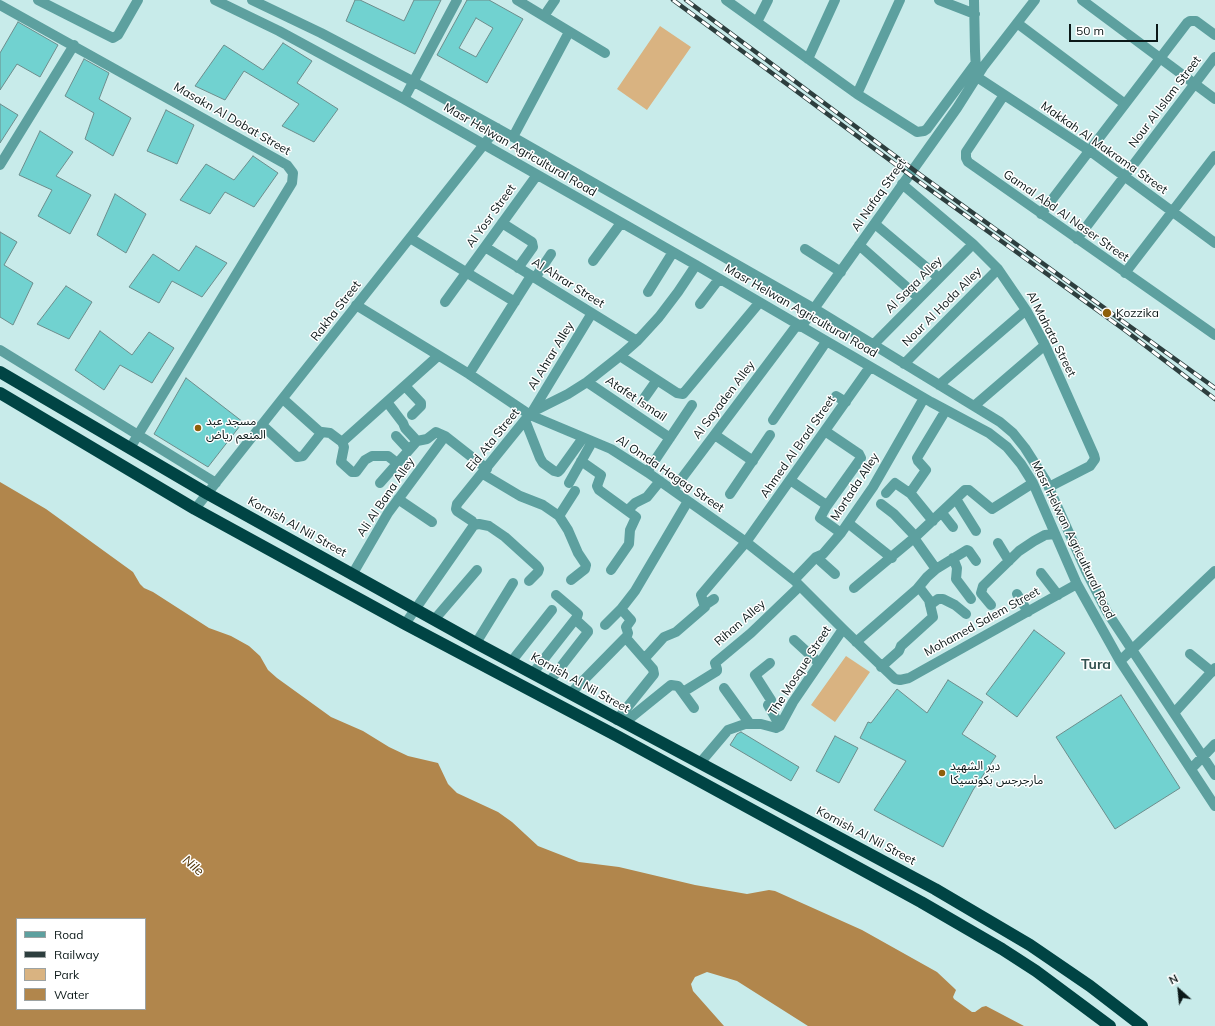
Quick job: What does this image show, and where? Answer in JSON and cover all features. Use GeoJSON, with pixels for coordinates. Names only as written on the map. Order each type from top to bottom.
{"type":"FeatureCollection","features":[{"type":"Feature","properties":{"kind":"highway","name":"Kornish Al Nil Street"},"geometry":{"type":"LineString","coordinates":[[0,372],[208,494],[352,575],[621,722],[911,876],[1030,945],[1090,986],[1142,1026]]}},
{"type":"Feature","properties":{"kind":"highway"},"geometry":{"type":"LineString","coordinates":[[0,393],[52,422],[195,509],[405,624],[617,736],[921,902],[1002,949],[1036,971],[1110,1026]]}},
{"type":"Feature","properties":{"kind":"highway"},"geometry":{"type":"LineString","coordinates":[[52,422],[60,408]]}},
{"type":"Feature","properties":{"kind":"street"},"geometry":{"type":"LineString","coordinates":[[38,0],[113,38],[118,36],[138,0]]}},
{"type":"Feature","properties":{"kind":"street","name":"Masr Helwan Agricultural Road"},"geometry":{"type":"LineString","coordinates":[[215,0],[279,31],[404,99],[696,265],[924,398],[989,433],[1006,447],[1021,464],[1033,483],[1077,584],[1120,661],[1215,806]]}},
{"type":"Feature","properties":{"kind":"street","name":"Masr Helwan Agricultural Road"},"geometry":{"type":"LineString","coordinates":[[252,0],[321,33],[414,82],[513,137],[815,309],[1000,422],[1013,433],[1025,448],[1049,487],[1096,592],[1107,612],[1215,775]]}},
{"type":"Feature","properties":{"kind":"street"},"geometry":{"type":"LineString","coordinates":[[404,99],[457,0]]}},
{"type":"Feature","properties":{"kind":"street"},"geometry":{"type":"LineString","coordinates":[[517,0],[605,53]]}},
{"type":"Feature","properties":{"kind":"street"},"geometry":{"type":"LineString","coordinates":[[544,16],[555,0]]}},
{"type":"Feature","properties":{"kind":"street"},"geometry":{"type":"LineString","coordinates":[[726,0],[857,94],[917,132],[924,131],[975,64]]}},
{"type":"Feature","properties":{"kind":"street"},"geometry":{"type":"LineString","coordinates":[[757,22],[768,0]]}},
{"type":"Feature","properties":{"kind":"street"},"geometry":{"type":"LineString","coordinates":[[808,58],[835,0]]}},
{"type":"Feature","properties":{"kind":"street"},"geometry":{"type":"LineString","coordinates":[[857,94],[900,0]]}},
{"type":"Feature","properties":{"kind":"street"},"geometry":{"type":"LineString","coordinates":[[939,0],[975,14]]}},
{"type":"Feature","properties":{"kind":"street"},"geometry":{"type":"LineString","coordinates":[[974,0],[975,64],[977,77]]}},
{"type":"Feature","properties":{"kind":"street","name":"Al Nafaq Street"},"geometry":{"type":"LineString","coordinates":[[799,326],[815,309],[977,77],[1035,0]]}},
{"type":"Feature","properties":{"kind":"street"},"geometry":{"type":"LineString","coordinates":[[1082,0],[1215,99]]}},
{"type":"Feature","properties":{"kind":"street","name":"Masakn Al Dobat Street"},"geometry":{"type":"LineString","coordinates":[[0,5],[287,165],[293,173],[292,183],[130,448]]}},
{"type":"Feature","properties":{"kind":"street"},"geometry":{"type":"LineString","coordinates":[[1041,214],[1190,22],[1196,21],[1215,35]]}},
{"type":"Feature","properties":{"kind":"street"},"geometry":{"type":"LineString","coordinates":[[1017,23],[1125,104]]}},
{"type":"Feature","properties":{"kind":"street"},"geometry":{"type":"LineString","coordinates":[[513,137],[569,32]]}},
{"type":"Feature","properties":{"kind":"street"},"geometry":{"type":"LineString","coordinates":[[0,165],[74,45]]}},
{"type":"Feature","properties":{"kind":"street","name":"Nour Al Islam Street"},"geometry":{"type":"LineString","coordinates":[[1077,239],[1215,57]]}},
{"type":"Feature","properties":{"kind":"street","name":"Makkah Al Makrama Street"},"geometry":{"type":"LineString","coordinates":[[977,77],[1090,151],[1172,212],[1213,237]]}},
{"type":"Feature","properties":{"kind":"street","name":"Gamal Abd Al Naser Street"},"geometry":{"type":"LineString","coordinates":[[1004,95],[966,152],[968,162],[1215,335]]}},
{"type":"Feature","properties":{"kind":"street","name":"Rakha Street"},"geometry":{"type":"LineString","coordinates":[[195,509],[496,128]]}},
{"type":"Feature","properties":{"kind":"street"},"geometry":{"type":"LineString","coordinates":[[1125,273],[1215,156]]}},
{"type":"Feature","properties":{"kind":"street","name":"Al Yosr Street"},"geometry":{"type":"LineString","coordinates":[[445,302],[537,175]]}},
{"type":"Feature","properties":{"kind":"street","name":"Al Mahata Street"},"geometry":{"type":"LineString","coordinates":[[902,184],[973,244],[998,269],[1026,310],[1045,345],[1095,459],[1090,466],[1049,487]]}},
{"type":"Feature","properties":{"kind":"street"},"geometry":{"type":"LineString","coordinates":[[593,261],[621,222]]}},
{"type":"Feature","properties":{"kind":"street"},"geometry":{"type":"LineString","coordinates":[[502,223],[532,242],[533,247],[518,268]]}},
{"type":"Feature","properties":{"kind":"street"},"geometry":{"type":"LineString","coordinates":[[874,224],[939,278]]}},
{"type":"Feature","properties":{"kind":"street"},"geometry":{"type":"LineString","coordinates":[[410,238],[515,302]]}},
{"type":"Feature","properties":{"kind":"street","name":"Al Saqa Alley"},"geometry":{"type":"LineString","coordinates":[[873,345],[973,244]]}},
{"type":"Feature","properties":{"kind":"street"},"geometry":{"type":"LineString","coordinates":[[859,245],[919,298]]}},
{"type":"Feature","properties":{"kind":"street","name":"Al Ahrar Street"},"geometry":{"type":"LineString","coordinates":[[485,247],[637,341]]}},
{"type":"Feature","properties":{"kind":"street"},"geometry":{"type":"LineString","coordinates":[[805,248],[841,272]]}},
{"type":"Feature","properties":{"kind":"street"},"geometry":{"type":"LineString","coordinates":[[648,292],[673,252]]}},
{"type":"Feature","properties":{"kind":"street"},"geometry":{"type":"LineString","coordinates":[[469,374],[515,302],[551,254]]}},
{"type":"Feature","properties":{"kind":"street","name":"Eid Ata Street"},"geometry":{"type":"LineString","coordinates":[[474,525],[472,521],[457,511],[456,507],[529,416],[587,382],[637,341],[659,317],[696,265]]}},
{"type":"Feature","properties":{"kind":"street","name":"Nour Al Hoda Alley"},"geometry":{"type":"LineString","coordinates":[[904,364],[998,269]]}},
{"type":"Feature","properties":{"kind":"street"},"geometry":{"type":"LineString","coordinates":[[700,304],[719,279]]}},
{"type":"Feature","properties":{"kind":"street"},"geometry":{"type":"LineString","coordinates":[[620,356],[677,393],[683,394],[759,302]]}},
{"type":"Feature","properties":{"kind":"street","name":"Al Omda Hagag Street"},"geometry":{"type":"LineString","coordinates":[[356,305],[469,374],[529,416],[611,449],[647,472],[746,542],[797,583],[891,676],[900,680]]}},
{"type":"Feature","properties":{"kind":"street"},"geometry":{"type":"LineString","coordinates":[[939,385],[1026,310]]}},
{"type":"Feature","properties":{"kind":"street","name":"Al Ahrar Alley"},"geometry":{"type":"LineString","coordinates":[[529,416],[592,313]]}},
{"type":"Feature","properties":{"kind":"street","name":"Al Sayaden Alley"},"geometry":{"type":"LineString","coordinates":[[673,490],[799,326]]}},
{"type":"Feature","properties":{"kind":"street"},"geometry":{"type":"LineString","coordinates":[[773,420],[826,342]]}},
{"type":"Feature","properties":{"kind":"street"},"geometry":{"type":"LineString","coordinates":[[974,406],[1045,345]]}},
{"type":"Feature","properties":{"kind":"street"},"geometry":{"type":"LineString","coordinates":[[0,350],[216,483]]}},
{"type":"Feature","properties":{"kind":"street"},"geometry":{"type":"LineString","coordinates":[[342,442],[438,356]]}},
{"type":"Feature","properties":{"kind":"street","name":"Ahmed Al Brad Street"},"geometry":{"type":"LineString","coordinates":[[705,605],[701,599],[701,595],[746,542],[870,367]]}},
{"type":"Feature","properties":{"kind":"street"},"geometry":{"type":"LineString","coordinates":[[645,397],[657,380]]}},
{"type":"Feature","properties":{"kind":"street","name":"Atafet Ismail"},"geometry":{"type":"LineString","coordinates":[[587,382],[670,438]]}},
{"type":"Feature","properties":{"kind":"street"},"geometry":{"type":"LineString","coordinates":[[405,386],[421,403],[421,406],[412,415]]}},
{"type":"Feature","properties":{"kind":"street"},"geometry":{"type":"LineString","coordinates":[[836,396],[846,402]]}},
{"type":"Feature","properties":{"kind":"street","name":"Mortada Alley"},"geometry":{"type":"LineString","coordinates":[[797,583],[816,557],[824,554],[841,533],[873,487],[924,398]]}},
{"type":"Feature","properties":{"kind":"street"},"geometry":{"type":"LineString","coordinates":[[283,399],[321,433]]}},
{"type":"Feature","properties":{"kind":"street"},"geometry":{"type":"LineString","coordinates":[[387,402],[403,423],[405,428],[417,441]]}},
{"type":"Feature","properties":{"kind":"street"},"geometry":{"type":"LineString","coordinates":[[647,472],[692,405]]}},
{"type":"Feature","properties":{"kind":"street"},"geometry":{"type":"LineString","coordinates":[[910,493],[926,470],[917,458],[946,410]]}},
{"type":"Feature","properties":{"kind":"street"},"geometry":{"type":"LineString","coordinates":[[529,416],[540,458],[543,463],[554,471],[558,472],[588,440]]}},
{"type":"Feature","properties":{"kind":"street"},"geometry":{"type":"LineString","coordinates":[[262,425],[296,456],[299,457],[303,456],[321,433],[324,432],[330,433],[344,445],[339,467],[354,472],[367,458],[372,456],[388,456],[398,463]]}},
{"type":"Feature","properties":{"kind":"street"},"geometry":{"type":"LineString","coordinates":[[825,431],[860,455],[861,458],[826,507],[820,518],[841,533]]}},
{"type":"Feature","properties":{"kind":"street"},"geometry":{"type":"LineString","coordinates":[[380,483],[417,441],[441,434],[485,471],[523,492],[559,516],[568,530],[578,553],[586,565],[585,569],[571,580]]}},
{"type":"Feature","properties":{"kind":"street","name":"Ali Al Bana Alley"},"geometry":{"type":"LineString","coordinates":[[352,575],[372,539],[441,434]]}},
{"type":"Feature","properties":{"kind":"street"},"geometry":{"type":"LineString","coordinates":[[715,434],[752,461]]}},
{"type":"Feature","properties":{"kind":"street"},"geometry":{"type":"LineString","coordinates":[[396,436],[409,450]]}},
{"type":"Feature","properties":{"kind":"street"},"geometry":{"type":"LineString","coordinates":[[730,494],[770,436]]}},
{"type":"Feature","properties":{"kind":"street"},"geometry":{"type":"LineString","coordinates":[[559,516],[572,487],[588,440]]}},
{"type":"Feature","properties":{"kind":"street"},"geometry":{"type":"LineString","coordinates":[[581,461],[601,475],[598,486],[599,490],[636,517],[630,530],[629,544],[611,570]]}},
{"type":"Feature","properties":{"kind":"street"},"geometry":{"type":"LineString","coordinates":[[790,480],[824,503],[826,507]]}},
{"type":"Feature","properties":{"kind":"street"},"geometry":{"type":"LineString","coordinates":[[628,510],[635,503],[646,497],[660,481]]}},
{"type":"Feature","properties":{"kind":"street"},"geometry":{"type":"LineString","coordinates":[[886,493],[895,483],[910,493],[933,521]]}},
{"type":"Feature","properties":{"kind":"street"},"geometry":{"type":"LineString","coordinates":[[854,588],[915,538],[965,490],[968,490],[992,509],[1033,483]]}},
{"type":"Feature","properties":{"kind":"street"},"geometry":{"type":"LineString","coordinates":[[398,499],[432,522]]}},
{"type":"Feature","properties":{"kind":"street"},"geometry":{"type":"LineString","coordinates":[[956,499],[976,531]]}},
{"type":"Feature","properties":{"kind":"street"},"geometry":{"type":"LineString","coordinates":[[605,625],[621,609],[635,591],[688,501]]}},
{"type":"Feature","properties":{"kind":"street"},"geometry":{"type":"LineString","coordinates":[[881,504],[894,514],[915,538],[936,569]]}},
{"type":"Feature","properties":{"kind":"street"},"geometry":{"type":"LineString","coordinates":[[942,513],[953,527]]}},
{"type":"Feature","properties":{"kind":"street"},"geometry":{"type":"LineString","coordinates":[[848,522],[892,558]]}},
{"type":"Feature","properties":{"kind":"street"},"geometry":{"type":"LineString","coordinates":[[405,624],[474,525],[479,524],[489,526],[506,537],[537,566],[539,570],[529,581]]}},
{"type":"Feature","properties":{"kind":"street"},"geometry":{"type":"LineString","coordinates":[[991,606],[982,596],[981,590],[983,586],[1019,551],[1034,540],[1045,535],[1055,534]]}},
{"type":"Feature","properties":{"kind":"street"},"geometry":{"type":"LineString","coordinates":[[998,543],[1009,561]]}},
{"type":"Feature","properties":{"kind":"street"},"geometry":{"type":"LineString","coordinates":[[856,642],[919,587],[936,569],[966,550],[969,551],[976,561]]}},
{"type":"Feature","properties":{"kind":"street"},"geometry":{"type":"LineString","coordinates":[[816,557],[835,574]]}},
{"type":"Feature","properties":{"kind":"street"},"geometry":{"type":"LineString","coordinates":[[953,558],[958,568],[956,579],[971,599]]}},
{"type":"Feature","properties":{"kind":"street"},"geometry":{"type":"LineString","coordinates":[[434,620],[477,570]]}},
{"type":"Feature","properties":{"kind":"street"},"geometry":{"type":"LineString","coordinates":[[1041,573],[1058,595]]}},
{"type":"Feature","properties":{"kind":"street"},"geometry":{"type":"LineString","coordinates":[[1120,661],[1213,575]]}},
{"type":"Feature","properties":{"kind":"street"},"geometry":{"type":"LineString","coordinates":[[476,643],[513,583]]}},
{"type":"Feature","properties":{"kind":"street","name":"Rihan Alley"},"geometry":{"type":"LineString","coordinates":[[683,692],[717,671],[718,669],[715,662],[751,633],[797,583]]}},
{"type":"Feature","properties":{"kind":"street","name":"Mohamed Salem Street"},"geometry":{"type":"LineString","coordinates":[[900,680],[909,678],[1077,584]]}},
{"type":"Feature","properties":{"kind":"street"},"geometry":{"type":"LineString","coordinates":[[882,667],[899,651],[901,646],[931,619],[933,615],[928,598],[919,587]]}},
{"type":"Feature","properties":{"kind":"street"},"geometry":{"type":"LineString","coordinates":[[1017,594],[1028,612]]}},
{"type":"Feature","properties":{"kind":"street"},"geometry":{"type":"LineString","coordinates":[[533,673],[576,620],[578,614],[556,595]]}},
{"type":"Feature","properties":{"kind":"street"},"geometry":{"type":"LineString","coordinates":[[645,658],[664,637],[676,632],[705,607],[705,605],[714,599]]}},
{"type":"Feature","properties":{"kind":"street"},"geometry":{"type":"LineString","coordinates":[[930,605],[938,599],[943,599],[956,605],[966,614]]}},
{"type":"Feature","properties":{"kind":"street"},"geometry":{"type":"LineString","coordinates":[[570,694],[626,638],[628,634],[626,627],[631,620],[621,609]]}},
{"type":"Feature","properties":{"kind":"street"},"geometry":{"type":"LineString","coordinates":[[511,662],[552,610]]}},
{"type":"Feature","properties":{"kind":"street"},"geometry":{"type":"LineString","coordinates":[[549,682],[588,632],[588,630],[576,620]]}},
{"type":"Feature","properties":{"kind":"street","name":"The Mosque Street"},"geometry":{"type":"LineString","coordinates":[[700,763],[728,730],[745,724],[760,724],[776,728],[780,726],[793,702],[843,629]]}},
{"type":"Feature","properties":{"kind":"street"},"geometry":{"type":"LineString","coordinates":[[621,722],[653,676],[653,669],[626,638]]}},
{"type":"Feature","properties":{"kind":"street"},"geometry":{"type":"LineString","coordinates":[[794,640],[819,663]]}},
{"type":"Feature","properties":{"kind":"street"},"geometry":{"type":"LineString","coordinates":[[1174,713],[1213,670],[1190,654]]}},
{"type":"Feature","properties":{"kind":"street"},"geometry":{"type":"LineString","coordinates":[[770,663],[755,675],[771,700],[768,704],[780,726]]}},
{"type":"Feature","properties":{"kind":"street"},"geometry":{"type":"LineString","coordinates":[[621,722],[671,685],[678,686],[694,708]]}},
{"type":"Feature","properties":{"kind":"street"},"geometry":{"type":"LineString","coordinates":[[724,688],[750,724]]}},
{"type":"Feature","properties":{"kind":"street"},"geometry":{"type":"LineString","coordinates":[[1191,769],[1215,744]]}},
{"type":"Feature","properties":{"kind":"green space"},"geometry":{"type":"Polygon","coordinates":[[[660,26],[691,47],[647,110],[617,89],[660,26]]]}},
{"type":"Feature","properties":{"kind":"green space"},"geometry":{"type":"Polygon","coordinates":[[[846,656],[870,672],[835,722],[811,705],[846,656]]]}},
{"type":"Feature","properties":{"kind":"water","name":"Nile"},"geometry":{"type":"Polygon","coordinates":[[[0,482],[46,509],[133,572],[144,588],[153,592],[209,628],[231,636],[249,646],[260,656],[268,670],[277,678],[331,717],[363,731],[389,747],[408,756],[438,763],[448,784],[457,793],[498,812],[512,822],[538,846],[579,862],[619,867],[695,885],[747,894],[769,890],[775,891],[862,930],[937,972],[956,990],[953,997],[954,999],[972,1012],[986,1006],[1024,1026],[808,1026],[737,981],[707,972],[695,977],[691,984],[693,991],[724,1026],[0,1026],[0,482]]]}},
{"type":"Feature","properties":{"kind":"building"},"geometry":{"type":"Polygon","coordinates":[[[355,0],[360,0],[404,21],[414,0],[441,0],[415,54],[346,21],[355,0]]]}},
{"type":"Feature","properties":{"kind":"building"},"geometry":{"type":"Polygon","coordinates":[[[467,0],[489,0],[523,19],[487,83],[437,55],[467,0]],[[476,18],[459,48],[476,57],[493,28],[476,18]]]}},
{"type":"Feature","properties":{"kind":"building"},"geometry":{"type":"Polygon","coordinates":[[[18,22],[58,45],[40,77],[17,64],[0,90],[0,53],[18,22]]]}},
{"type":"Feature","properties":{"kind":"building"},"geometry":{"type":"Polygon","coordinates":[[[283,43],[312,61],[297,83],[338,109],[314,142],[282,126],[299,104],[244,71],[225,100],[195,86],[224,45],[263,70],[283,43]]]}},
{"type":"Feature","properties":{"kind":"building"},"geometry":{"type":"Polygon","coordinates":[[[84,59],[109,73],[99,99],[131,118],[113,156],[85,139],[94,113],[65,96],[84,59]]]}},
{"type":"Feature","properties":{"kind":"building"},"geometry":{"type":"Polygon","coordinates":[[[0,104],[18,115],[0,143],[0,104]]]}},
{"type":"Feature","properties":{"kind":"building"},"geometry":{"type":"Polygon","coordinates":[[[166,110],[194,125],[177,164],[147,151],[166,110]]]}},
{"type":"Feature","properties":{"kind":"building"},"geometry":{"type":"Polygon","coordinates":[[[40,131],[73,152],[56,176],[91,195],[70,234],[38,216],[52,190],[19,175],[40,131]]]}},
{"type":"Feature","properties":{"kind":"building"},"geometry":{"type":"Polygon","coordinates":[[[253,156],[278,173],[254,207],[225,192],[210,214],[180,200],[206,164],[234,180],[253,156]]]}},
{"type":"Feature","properties":{"kind":"building"},"geometry":{"type":"Polygon","coordinates":[[[115,194],[146,214],[126,253],[97,235],[115,194]]]}},
{"type":"Feature","properties":{"kind":"building"},"geometry":{"type":"Polygon","coordinates":[[[0,232],[17,242],[4,265],[33,283],[13,325],[0,317],[0,232]]]}},
{"type":"Feature","properties":{"kind":"building"},"geometry":{"type":"Polygon","coordinates":[[[196,246],[227,263],[202,297],[172,281],[159,303],[129,287],[153,254],[179,271],[196,246]]]}},
{"type":"Feature","properties":{"kind":"building"},"geometry":{"type":"Polygon","coordinates":[[[66,286],[92,302],[69,339],[37,324],[66,286]]]}},
{"type":"Feature","properties":{"kind":"building"},"geometry":{"type":"Polygon","coordinates":[[[100,331],[132,355],[149,332],[174,348],[152,383],[120,365],[104,390],[75,370],[100,331]]]}},
{"type":"Feature","properties":{"kind":"building","name":"مسجد عبد المنعم رياض"},"geometry":{"type":"Polygon","coordinates":[[[186,378],[243,422],[208,467],[154,434],[186,378]]]}},
{"type":"Feature","properties":{"kind":"building"},"geometry":{"type":"Polygon","coordinates":[[[1034,630],[1065,653],[1017,717],[986,694],[1034,630]]]}},
{"type":"Feature","properties":{"kind":"building","name":"دير الشهيد مارجرجس بكوتسيكا"},"geometry":{"type":"Polygon","coordinates":[[[948,680],[983,702],[962,734],[996,756],[973,790],[943,847],[874,810],[906,761],[860,738],[868,722],[871,723],[897,689],[927,713],[948,680]]]}},
{"type":"Feature","properties":{"kind":"building"},"geometry":{"type":"Polygon","coordinates":[[[1121,695],[1180,788],[1115,829],[1056,737],[1121,695]]]}},
{"type":"Feature","properties":{"kind":"building"},"geometry":{"type":"Polygon","coordinates":[[[741,732],[799,767],[791,781],[730,745],[737,734],[741,732]]]}},
{"type":"Feature","properties":{"kind":"building"},"geometry":{"type":"Polygon","coordinates":[[[835,736],[858,748],[839,783],[816,771],[835,736]]]}},
{"type":"Feature","properties":{"kind":"railway"},"geometry":{"type":"LineString","coordinates":[[673,0],[918,181],[1126,331],[1215,399]]}},
{"type":"Feature","properties":{"kind":"railway"},"geometry":{"type":"LineString","coordinates":[[686,0],[922,176],[1215,388]]}},
{"type":"Feature","properties":{"kind":"place","name":"Kozzika"},"geometry":{"type":"Point","coordinates":[1107,313]}},
{"type":"Feature","properties":{"kind":"place","name":"مسجد عبد المنعم رياض"},"geometry":{"type":"Point","coordinates":[198,428]}},
{"type":"Feature","properties":{"kind":"place","name":"دير الشهيد مارجرجس بكوتسيكا"},"geometry":{"type":"Point","coordinates":[942,773]}},
{"type":"Feature","properties":{"kind":"district","name":"Tura"},"geometry":{"type":"Point","coordinates":[1096,665]}}]}
